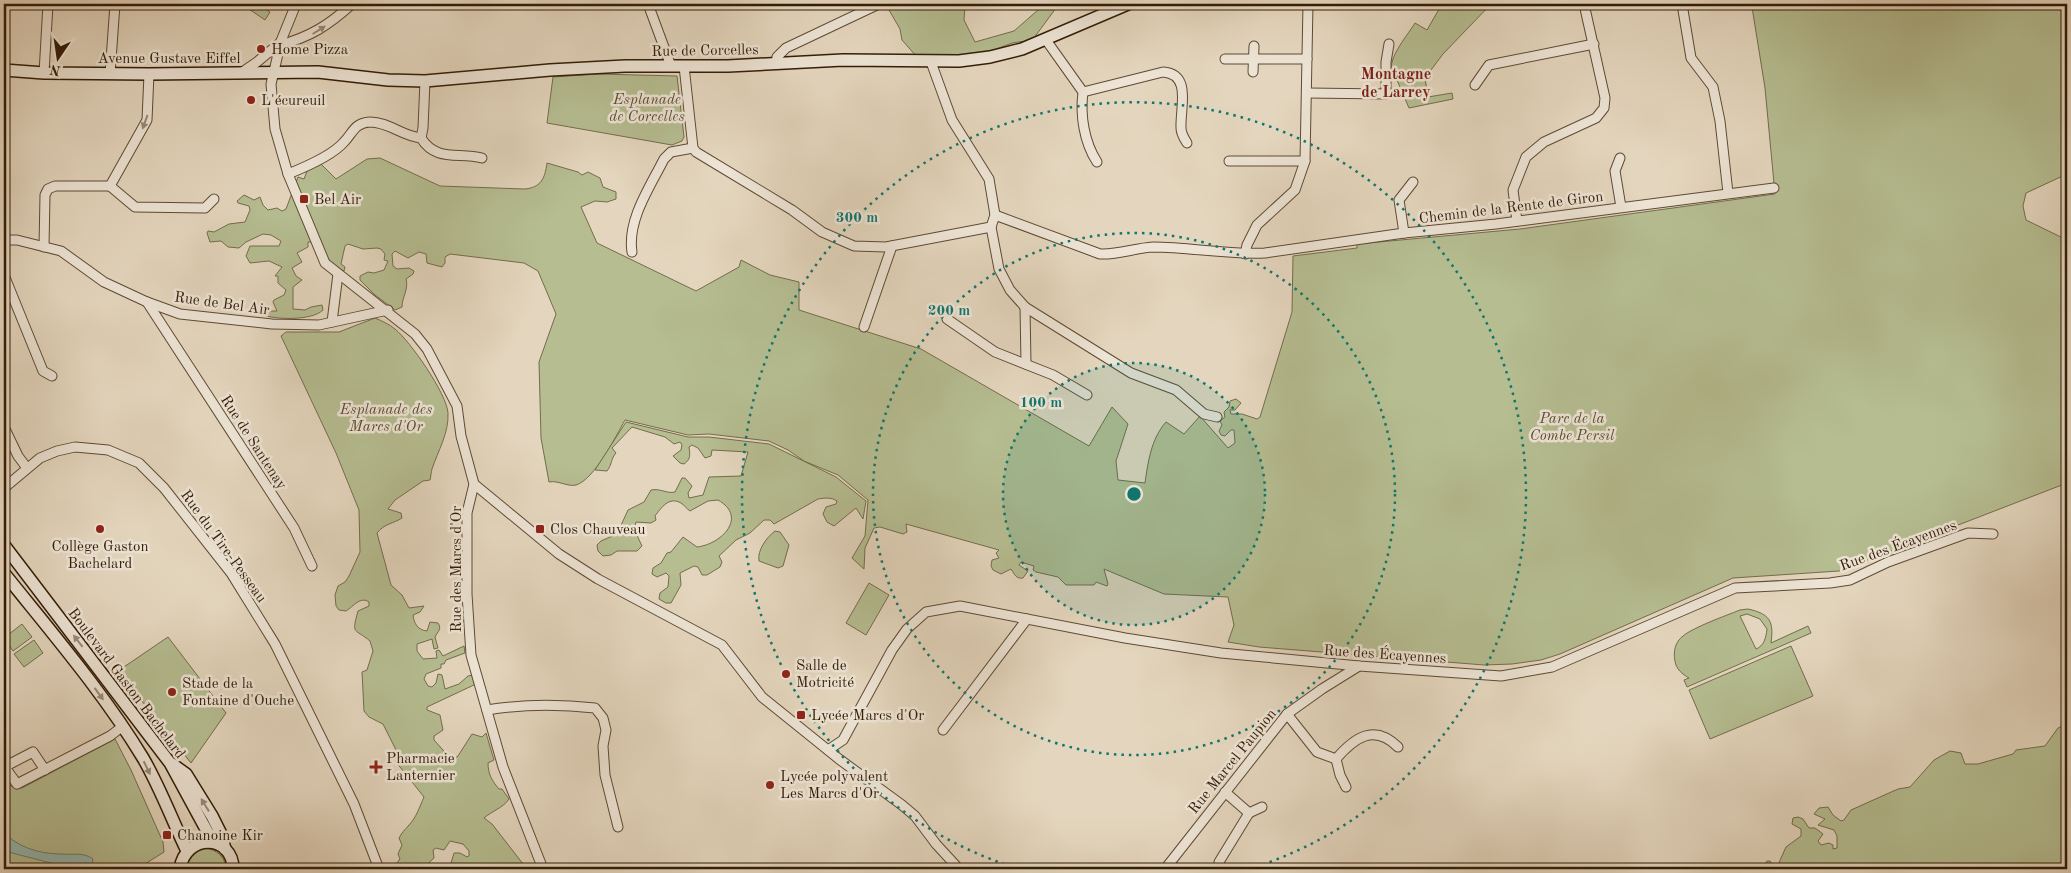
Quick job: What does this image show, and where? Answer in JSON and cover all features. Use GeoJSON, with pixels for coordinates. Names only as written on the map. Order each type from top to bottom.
{"type":"FeatureCollection","features":[{"type":"Feature","properties":{"kind":"main road","name":"Rue de Corcelles"},"geometry":{"type":"LineString","coordinates":[[272,78],[288,73],[318,72],[388,80],[425,81],[550,70],[625,66],[776,64],[843,60],[931,62],[990,57],[1046,40],[1128,4]]}},
{"type":"Feature","properties":{"kind":"main road","name":"Avenue Gustave Eiffel"},"geometry":{"type":"LineString","coordinates":[[4,70],[110,74],[260,73],[272,78]]}},
{"type":"Feature","properties":{"kind":"main road","name":"Boulevard Gaston Bachelard"},"geometry":{"type":"LineString","coordinates":[[4,545],[170,763],[208,834],[221,847],[234,868]]}},
{"type":"Feature","properties":{"kind":"main road","name":"Boulevard Gaston Bachelard"},"geometry":{"type":"LineString","coordinates":[[4,573],[69,653],[122,726],[144,761],[187,851]]}},
{"type":"Feature","properties":{"kind":"main road"},"geometry":{"type":"LineString","coordinates":[[180,869],[181,861],[187,851],[201,843],[221,847]]}},
{"type":"Feature","properties":{"kind":"street"},"geometry":{"type":"LineString","coordinates":[[44,73],[48,4]]}},
{"type":"Feature","properties":{"kind":"street"},"geometry":{"type":"LineString","coordinates":[[110,74],[115,4]]}},
{"type":"Feature","properties":{"kind":"street","name":"Rue des Marcs d'Or"},"geometry":{"type":"LineString","coordinates":[[296,4],[280,43],[272,78],[276,129],[288,174],[325,263],[388,310],[415,334],[427,349],[456,406],[461,436],[474,484],[467,513],[467,594],[471,655],[503,767],[543,869]]}},
{"type":"Feature","properties":{"kind":"street"},"geometry":{"type":"LineString","coordinates":[[240,73],[280,43],[308,36],[336,18],[352,4]]}},
{"type":"Feature","properties":{"kind":"street"},"geometry":{"type":"LineString","coordinates":[[648,4],[671,66]]}},
{"type":"Feature","properties":{"kind":"street"},"geometry":{"type":"LineString","coordinates":[[776,64],[777,57],[786,48],[879,4]]}},
{"type":"Feature","properties":{"kind":"street"},"geometry":{"type":"LineString","coordinates":[[1245,254],[1246,245],[1257,225],[1295,190],[1305,161],[1308,4]]}},
{"type":"Feature","properties":{"kind":"street"},"geometry":{"type":"LineString","coordinates":[[1518,221],[1513,190],[1522,164],[1528,154],[1544,142],[1593,120],[1604,108],[1605,98],[1584,4]]}},
{"type":"Feature","properties":{"kind":"street"},"geometry":{"type":"LineString","coordinates":[[1682,4],[1692,58],[1713,86],[1720,121],[1728,193]]}},
{"type":"Feature","properties":{"kind":"street"},"geometry":{"type":"LineString","coordinates":[[1046,40],[1083,92],[1081,107],[1088,149],[1097,162]]}},
{"type":"Feature","properties":{"kind":"street"},"geometry":{"type":"LineString","coordinates":[[1306,93],[1386,94],[1388,44]]}},
{"type":"Feature","properties":{"kind":"street"},"geometry":{"type":"LineString","coordinates":[[1476,85],[1490,65],[1594,44]]}},
{"type":"Feature","properties":{"kind":"street"},"geometry":{"type":"LineString","coordinates":[[1253,72],[1254,46]]}},
{"type":"Feature","properties":{"kind":"street"},"geometry":{"type":"LineString","coordinates":[[1225,59],[1307,60]]}},
{"type":"Feature","properties":{"kind":"street"},"geometry":{"type":"LineString","coordinates":[[931,62],[952,120],[989,179],[995,215],[991,227],[995,254],[1002,276],[1010,290],[1025,307],[1131,373],[1176,390],[1204,414],[1217,417]]}},
{"type":"Feature","properties":{"kind":"street"},"geometry":{"type":"LineString","coordinates":[[684,66],[693,148],[701,156],[740,177],[831,237],[859,247],[892,246],[991,227]]}},
{"type":"Feature","properties":{"kind":"street"},"geometry":{"type":"LineString","coordinates":[[1083,92],[1163,72],[1176,75],[1181,82],[1180,131],[1187,143]]}},
{"type":"Feature","properties":{"kind":"street"},"geometry":{"type":"LineString","coordinates":[[110,186],[147,120],[149,74]]}},
{"type":"Feature","properties":{"kind":"street"},"geometry":{"type":"LineString","coordinates":[[420,138],[423,128],[425,81]]}},
{"type":"Feature","properties":{"kind":"street"},"geometry":{"type":"LineString","coordinates":[[288,174],[307,167],[341,145],[352,129],[363,123],[383,124],[405,135],[420,138],[428,148],[436,153],[469,154],[482,158]]}},
{"type":"Feature","properties":{"kind":"street"},"geometry":{"type":"LineString","coordinates":[[632,252],[631,243],[636,219],[664,160],[671,152],[693,148]]}},
{"type":"Feature","properties":{"kind":"street","name":"Chemin de la Rente de Giron"},"geometry":{"type":"LineString","coordinates":[[1620,158],[1615,172],[1622,208]]}},
{"type":"Feature","properties":{"kind":"street"},"geometry":{"type":"LineString","coordinates":[[1229,161],[1305,161]]}},
{"type":"Feature","properties":{"kind":"street","name":"Chemin de la Rente de Giron"},"geometry":{"type":"LineString","coordinates":[[1404,233],[1399,200],[1413,182]]}},
{"type":"Feature","properties":{"kind":"street"},"geometry":{"type":"LineString","coordinates":[[44,247],[45,195],[48,189],[55,186],[110,186],[135,207],[205,208],[214,199]]}},
{"type":"Feature","properties":{"kind":"street","name":"Chemin de la Rente de Giron"},"geometry":{"type":"LineString","coordinates":[[995,215],[1100,254],[1154,247],[1245,254],[1774,188]]}},
{"type":"Feature","properties":{"kind":"street","name":"Rue de Bel Air"},"geometry":{"type":"LineString","coordinates":[[4,240],[17,240],[61,251],[104,282],[147,302],[180,314],[272,324],[319,325],[388,310]]}},
{"type":"Feature","properties":{"kind":"street"},"geometry":{"type":"LineString","coordinates":[[864,327],[892,246]]}},
{"type":"Feature","properties":{"kind":"street"},"geometry":{"type":"LineString","coordinates":[[332,322],[338,274]]}},
{"type":"Feature","properties":{"kind":"street"},"geometry":{"type":"LineString","coordinates":[[4,275],[43,371],[52,376]]}},
{"type":"Feature","properties":{"kind":"street","name":"Rue de Santenay"},"geometry":{"type":"LineString","coordinates":[[147,302],[294,528],[312,566]]}},
{"type":"Feature","properties":{"kind":"street"},"geometry":{"type":"LineString","coordinates":[[1025,307],[1026,364]]}},
{"type":"Feature","properties":{"kind":"street"},"geometry":{"type":"LineString","coordinates":[[169,311],[166,321],[169,336]]}},
{"type":"Feature","properties":{"kind":"street"},"geometry":{"type":"LineString","coordinates":[[947,319],[995,352],[1053,375],[1087,395]]}},
{"type":"Feature","properties":{"kind":"street"},"geometry":{"type":"LineString","coordinates":[[4,427],[18,456],[27,468]]}},
{"type":"Feature","properties":{"kind":"street","name":"Rue du Tire-Pesseau"},"geometry":{"type":"LineString","coordinates":[[4,488],[40,458],[57,450],[75,447],[108,450],[139,463],[164,488],[231,573],[275,644],[354,804],[380,869]]}},
{"type":"Feature","properties":{"kind":"street"},"geometry":{"type":"LineString","coordinates":[[474,484],[559,554],[598,579],[722,645],[762,697],[915,816],[955,868]]}},
{"type":"Feature","properties":{"kind":"street","name":"Rue des Écayennes"},"geometry":{"type":"LineString","coordinates":[[828,750],[843,740],[892,650],[906,629],[926,612],[960,606],[1125,638],[1221,653],[1359,666],[1501,676],[1552,667],[1735,588],[1830,583],[1850,580],[1888,562],[1968,533],[1993,534]]}},
{"type":"Feature","properties":{"kind":"street"},"geometry":{"type":"LineString","coordinates":[[943,730],[1026,620]]}},
{"type":"Feature","properties":{"kind":"street","name":"Rue Marcel Paupion"},"geometry":{"type":"LineString","coordinates":[[1165,869],[1287,714],[1322,688],[1359,666]]}},
{"type":"Feature","properties":{"kind":"street"},"geometry":{"type":"LineString","coordinates":[[487,710],[515,705],[571,705],[595,708],[603,718],[606,730],[604,746],[605,775],[618,827]]}},
{"type":"Feature","properties":{"kind":"street"},"geometry":{"type":"LineString","coordinates":[[1287,714],[1317,752],[1336,759]]}},
{"type":"Feature","properties":{"kind":"street"},"geometry":{"type":"LineString","coordinates":[[45,770],[33,752],[4,767],[17,784],[45,770],[110,736],[122,726]]}},
{"type":"Feature","properties":{"kind":"street"},"geometry":{"type":"LineString","coordinates":[[1336,759],[1357,738],[1369,735],[1381,735],[1398,748]]}},
{"type":"Feature","properties":{"kind":"street"},"geometry":{"type":"LineString","coordinates":[[1336,759],[1340,775],[1346,787]]}},
{"type":"Feature","properties":{"kind":"street"},"geometry":{"type":"LineString","coordinates":[[1225,792],[1249,813]]}},
{"type":"Feature","properties":{"kind":"street"},"geometry":{"type":"LineString","coordinates":[[1219,862],[1249,813],[1262,807]]}},
{"type":"Feature","properties":{"kind":"green space"},"geometry":{"type":"Polygon","coordinates":[[[249,4],[258,4],[270,12],[265,20],[246,7],[249,4]]]}},
{"type":"Feature","properties":{"kind":"green space"},"geometry":{"type":"Polygon","coordinates":[[[889,4],[915,4],[932,7],[965,4],[964,20],[975,42],[1014,31],[1038,10],[1039,4],[1059,4],[1031,42],[1014,43],[990,51],[972,54],[917,57],[902,40],[900,29],[889,10],[889,4]]]}},
{"type":"Feature","properties":{"kind":"green space"},"geometry":{"type":"Polygon","coordinates":[[[1442,4],[1491,4],[1443,54],[1425,78],[1428,97],[1452,93],[1453,99],[1409,108],[1397,80],[1393,79],[1391,65],[1397,50],[1415,23],[1427,30],[1442,4]]]}},
{"type":"Feature","properties":{"kind":"green space","name":"Parc de la Combe Persil"},"geometry":{"type":"Polygon","coordinates":[[[1753,4],[2067,4],[2067,174],[2026,193],[2023,206],[2026,220],[2067,240],[2067,483],[1839,571],[1733,578],[1560,654],[1541,660],[1484,665],[1259,647],[1228,642],[1234,625],[1228,597],[1164,594],[1104,569],[1107,586],[1096,582],[1094,585],[1066,585],[1058,577],[1036,572],[1033,570],[1034,566],[1021,562],[1019,565],[1028,571],[1023,578],[1017,577],[1011,569],[1001,574],[993,570],[991,566],[992,560],[999,558],[996,553],[999,550],[906,524],[907,532],[903,534],[880,527],[874,528],[865,548],[864,569],[852,558],[865,536],[868,500],[838,475],[804,461],[788,450],[769,441],[709,434],[688,435],[625,420],[604,457],[583,481],[576,485],[549,482],[541,438],[539,362],[556,314],[538,271],[524,263],[450,254],[445,257],[445,263],[442,267],[427,263],[426,254],[419,252],[408,258],[395,251],[392,254],[393,266],[397,269],[409,268],[414,271],[406,279],[407,286],[402,307],[395,310],[375,295],[360,280],[360,276],[368,272],[374,273],[384,270],[388,261],[384,260],[385,254],[381,249],[363,249],[348,244],[345,246],[341,264],[345,267],[344,271],[339,270],[332,264],[320,242],[308,242],[308,247],[297,253],[302,262],[292,268],[296,276],[302,280],[293,287],[293,309],[305,310],[322,305],[323,310],[318,314],[302,318],[274,317],[260,314],[259,305],[262,305],[267,311],[277,311],[273,302],[284,295],[286,290],[278,283],[278,276],[275,276],[282,267],[269,261],[250,263],[246,256],[250,246],[279,246],[281,241],[271,235],[263,234],[246,242],[239,248],[228,247],[221,241],[210,242],[207,233],[208,231],[214,232],[229,224],[245,222],[250,210],[249,206],[237,201],[244,195],[254,200],[260,197],[263,205],[268,210],[277,208],[282,211],[286,209],[298,177],[304,179],[307,171],[321,164],[336,179],[367,159],[380,158],[440,186],[524,189],[534,187],[541,181],[547,163],[578,172],[582,175],[588,172],[600,178],[603,187],[616,192],[616,199],[607,202],[595,201],[581,207],[597,243],[696,291],[739,267],[741,260],[770,275],[799,282],[799,310],[921,349],[1089,446],[1112,407],[1128,424],[1116,461],[1118,480],[1145,483],[1154,443],[1166,422],[1184,434],[1200,416],[1228,448],[1235,443],[1234,430],[1231,430],[1225,436],[1221,435],[1219,431],[1222,425],[1220,421],[1225,417],[1224,412],[1229,407],[1230,401],[1236,399],[1241,403],[1235,410],[1230,410],[1231,414],[1242,414],[1257,419],[1260,417],[1292,312],[1293,256],[1357,248],[1357,244],[1520,229],[1775,194],[1765,88],[1753,4]]]}},
{"type":"Feature","properties":{"kind":"green space","name":"Esplanade de Corcelles"},"geometry":{"type":"Polygon","coordinates":[[[599,74],[677,76],[684,137],[682,141],[672,145],[547,123],[553,77],[599,74]]]}},
{"type":"Feature","properties":{"kind":"green space","name":"Esplanade des Marcs d'Or"},"geometry":{"type":"Polygon","coordinates":[[[375,318],[393,327],[402,335],[435,381],[446,404],[448,413],[445,435],[432,469],[430,480],[423,481],[395,500],[388,509],[401,513],[402,518],[386,525],[377,533],[391,585],[402,595],[409,608],[424,606],[420,612],[413,615],[415,624],[419,628],[427,631],[430,622],[438,623],[440,627],[435,637],[438,648],[434,649],[432,639],[417,644],[417,651],[423,659],[437,658],[436,651],[439,650],[443,656],[464,646],[465,653],[446,660],[444,664],[441,664],[441,668],[426,674],[424,679],[428,686],[432,687],[436,683],[438,674],[442,675],[445,689],[459,684],[468,676],[473,675],[476,684],[427,707],[427,710],[440,715],[443,730],[434,736],[434,740],[443,750],[448,760],[453,760],[458,756],[472,734],[482,737],[486,733],[494,760],[488,763],[492,780],[509,799],[504,805],[484,818],[492,824],[527,869],[457,869],[451,863],[454,853],[460,853],[467,857],[469,856],[469,851],[463,844],[450,841],[444,850],[436,848],[433,850],[434,858],[422,869],[392,869],[400,859],[398,854],[402,845],[399,838],[414,819],[424,797],[396,762],[397,752],[383,724],[369,717],[364,711],[362,672],[367,670],[373,651],[370,641],[356,630],[355,624],[358,611],[369,606],[369,602],[363,600],[357,602],[346,611],[339,610],[336,606],[335,595],[338,586],[345,582],[349,576],[360,552],[359,510],[336,453],[281,336],[286,332],[339,332],[375,318]]]}},
{"type":"Feature","properties":{"kind":"green space"},"geometry":{"type":"Polygon","coordinates":[[[626,422],[688,437],[709,437],[769,444],[836,477],[866,501],[863,519],[856,508],[834,526],[827,522],[823,514],[826,507],[836,504],[837,501],[826,498],[818,499],[774,524],[770,520],[764,520],[750,533],[736,540],[719,556],[722,562],[720,567],[707,575],[702,575],[698,567],[694,566],[680,573],[681,585],[671,603],[666,603],[659,599],[660,593],[668,587],[669,576],[666,573],[657,577],[652,574],[653,568],[661,563],[667,553],[671,552],[683,537],[697,547],[715,541],[723,535],[731,522],[731,514],[727,507],[718,500],[708,501],[690,511],[677,501],[669,502],[655,516],[656,520],[651,523],[636,522],[634,529],[642,546],[637,551],[617,551],[611,555],[603,556],[598,551],[597,545],[601,541],[617,534],[628,510],[644,502],[651,490],[675,492],[682,478],[685,478],[692,486],[688,493],[689,498],[703,495],[709,477],[741,476],[748,452],[712,450],[711,456],[705,458],[698,448],[692,445],[689,447],[689,459],[684,464],[680,463],[673,456],[681,450],[682,445],[680,442],[674,444],[665,437],[632,427],[612,448],[616,453],[607,471],[595,470],[626,422]]]}},
{"type":"Feature","properties":{"kind":"green space"},"geometry":{"type":"Polygon","coordinates":[[[775,531],[780,532],[789,545],[783,566],[778,568],[759,561],[763,544],[775,531]]]}},
{"type":"Feature","properties":{"kind":"green space"},"geometry":{"type":"Polygon","coordinates":[[[869,583],[889,595],[866,635],[846,623],[869,583]]]}},
{"type":"Feature","properties":{"kind":"green space"},"geometry":{"type":"Polygon","coordinates":[[[1748,609],[1766,616],[1772,629],[1771,643],[1808,626],[1811,633],[1687,687],[1684,680],[1689,678],[1680,671],[1675,661],[1674,654],[1678,641],[1694,629],[1740,610],[1748,609]],[[1747,614],[1740,616],[1756,649],[1763,644],[1767,632],[1760,619],[1747,614]]]}},
{"type":"Feature","properties":{"kind":"green space"},"geometry":{"type":"Polygon","coordinates":[[[22,624],[32,637],[13,651],[4,638],[22,624]]]}},
{"type":"Feature","properties":{"kind":"green space","name":"Stade de la Fontaine d'Ouche"},"geometry":{"type":"Polygon","coordinates":[[[168,637],[226,713],[191,763],[118,671],[168,637]]]}},
{"type":"Feature","properties":{"kind":"green space"},"geometry":{"type":"Polygon","coordinates":[[[34,640],[43,653],[24,667],[14,654],[34,640]]]}},
{"type":"Feature","properties":{"kind":"green space"},"geometry":{"type":"Polygon","coordinates":[[[1791,646],[1813,696],[1710,739],[1689,690],[1791,646]]]}},
{"type":"Feature","properties":{"kind":"green space"},"geometry":{"type":"Polygon","coordinates":[[[2067,724],[2067,869],[1766,868],[1765,864],[1767,861],[1770,861],[1774,867],[1777,867],[1786,847],[1801,836],[1801,829],[1792,824],[1793,818],[1803,819],[1809,828],[1815,828],[1823,834],[1818,841],[1821,845],[1829,843],[1833,845],[1833,849],[1837,848],[1837,836],[1834,830],[1818,825],[1825,819],[1814,814],[1819,808],[1828,807],[1833,815],[1841,821],[1844,820],[1851,810],[1898,789],[1910,787],[1934,760],[1950,751],[1961,753],[1965,764],[1978,764],[2013,754],[2016,750],[2045,746],[2058,728],[2067,724]]]}},
{"type":"Feature","properties":{"kind":"green space"},"geometry":{"type":"Polygon","coordinates":[[[115,739],[163,842],[164,852],[137,869],[4,869],[4,778],[11,786],[22,788],[115,739]]]}},
{"type":"Feature","properties":{"kind":"green space"},"geometry":{"type":"Polygon","coordinates":[[[205,848],[220,854],[226,869],[184,869],[191,855],[205,848]]]}},
{"type":"Feature","properties":{"kind":"water"},"geometry":{"type":"Polygon","coordinates":[[[4,832],[16,842],[30,849],[54,854],[90,857],[93,859],[91,869],[74,869],[12,853],[4,848],[4,832]]]}},
{"type":"Feature","properties":{"kind":"place","name":"Home Pizza"},"geometry":{"type":"Point","coordinates":[261,49]}},
{"type":"Feature","properties":{"kind":"place","name":"L'écureuil"},"geometry":{"type":"Point","coordinates":[251,100]}},
{"type":"Feature","properties":{"kind":"place","name":"Bel Air"},"geometry":{"type":"Point","coordinates":[304,199]}},
{"type":"Feature","properties":{"kind":"place","name":"Collège Gaston Bachelard"},"geometry":{"type":"Point","coordinates":[100,529]}},
{"type":"Feature","properties":{"kind":"place","name":"Clos Chauveau"},"geometry":{"type":"Point","coordinates":[540,529]}},
{"type":"Feature","properties":{"kind":"place","name":"Salle de Motricité"},"geometry":{"type":"Point","coordinates":[786,674]}},
{"type":"Feature","properties":{"kind":"place","name":"Stade de la Fontaine d'Ouche"},"geometry":{"type":"Point","coordinates":[172,692]}},
{"type":"Feature","properties":{"kind":"place","name":"Lycée Marcs d'Or"},"geometry":{"type":"Point","coordinates":[801,715]}},
{"type":"Feature","properties":{"kind":"place","name":"Pharmacie Lanternier"},"geometry":{"type":"Point","coordinates":[376,767]}},
{"type":"Feature","properties":{"kind":"place","name":"Lycée polyvalent Les Marcs d'Or"},"geometry":{"type":"Point","coordinates":[770,785]}},
{"type":"Feature","properties":{"kind":"place","name":"Chanoine Kir"},"geometry":{"type":"Point","coordinates":[167,835]}},
{"type":"Feature","properties":{"kind":"district","name":"Montagne de Larrey"},"geometry":{"type":"Point","coordinates":[1396,82]}}]}
